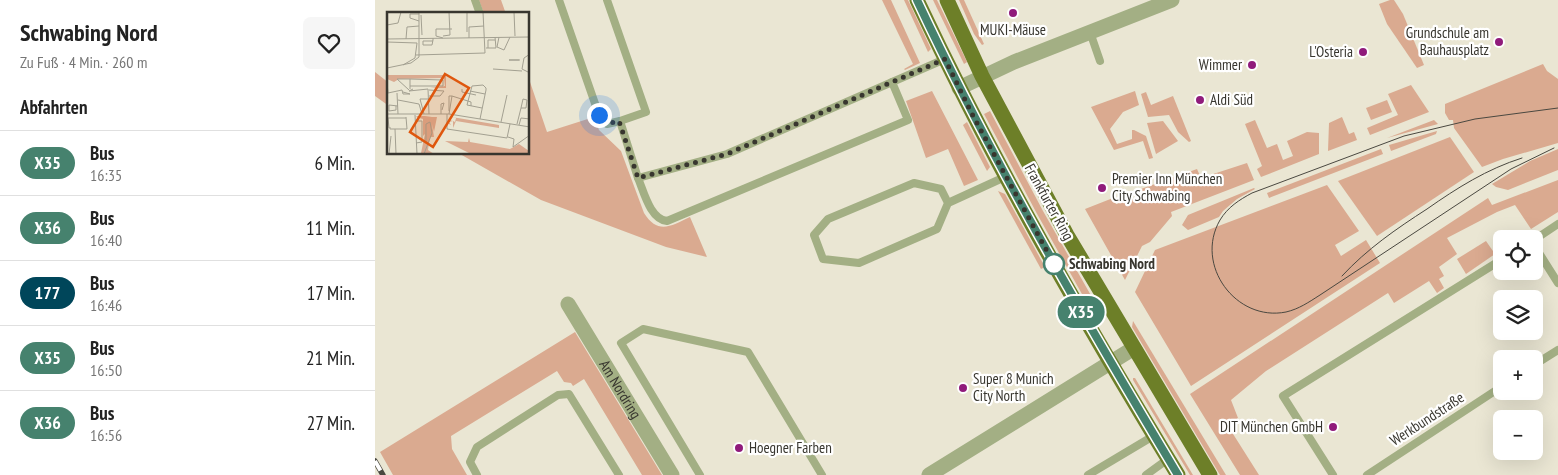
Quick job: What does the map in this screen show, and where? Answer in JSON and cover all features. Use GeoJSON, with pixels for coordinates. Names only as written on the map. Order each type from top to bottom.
{"type":"FeatureCollection","features":[{"type":"Feature","properties":{"kind":"main road","name":"Frankfurter Ring"},"geometry":{"type":"LineString","coordinates":[[917,0],[959,88],[1073,297],[1178,475]]}},
{"type":"Feature","properties":{"kind":"main road","name":"Frankfurter Ring"},"geometry":{"type":"LineString","coordinates":[[947,0],[982,76],[1062,227],[1209,475]]}},
{"type":"Feature","properties":{"kind":"street"},"geometry":{"type":"LineString","coordinates":[[959,88],[982,76],[1172,0]]}},
{"type":"Feature","properties":{"kind":"street","name":"Am Nordring"},"geometry":{"type":"LineString","coordinates":[[568,304],[672,475]]}},
{"type":"Feature","properties":{"kind":"street"},"geometry":{"type":"LineString","coordinates":[[929,475],[1134,348]]}},
{"type":"Feature","properties":{"kind":"lane"},"geometry":{"type":"LineString","coordinates":[[475,0],[479,12]]}},
{"type":"Feature","properties":{"kind":"lane"},"geometry":{"type":"LineString","coordinates":[[559,0],[599,115],[607,124],[646,112],[607,0]]}},
{"type":"Feature","properties":{"kind":"lane"},"geometry":{"type":"LineString","coordinates":[[1090,32],[1100,61]]}},
{"type":"Feature","properties":{"kind":"lane"},"geometry":{"type":"LineString","coordinates":[[638,178],[727,154],[945,59]]}},
{"type":"Feature","properties":{"kind":"lane"},"geometry":{"type":"LineString","coordinates":[[619,121],[638,178],[653,214],[667,221],[908,120],[892,82]]}},
{"type":"Feature","properties":{"kind":"lane"},"geometry":{"type":"LineString","coordinates":[[948,203],[941,189],[914,183],[828,219],[814,234],[823,259],[859,263],[937,229],[948,203],[1007,176]]}},
{"type":"Feature","properties":{"kind":"lane"},"geometry":{"type":"LineString","coordinates":[[1543,234],[1558,224]]}},
{"type":"Feature","properties":{"kind":"lane"},"geometry":{"type":"LineString","coordinates":[[1543,259],[1558,282]]}},
{"type":"Feature","properties":{"kind":"lane"},"geometry":{"type":"LineString","coordinates":[[1333,475],[1283,396],[1493,265]]}},
{"type":"Feature","properties":{"kind":"lane"},"geometry":{"type":"LineString","coordinates":[[700,475],[621,343],[643,329],[748,352],[822,475]]}},
{"type":"Feature","properties":{"kind":"lane"},"geometry":{"type":"LineString","coordinates":[[1543,360],[1558,350]]}},
{"type":"Feature","properties":{"kind":"lane","name":"Werkbundstraße"},"geometry":{"type":"LineString","coordinates":[[1367,475],[1493,392]]}},
{"type":"Feature","properties":{"kind":"lane"},"geometry":{"type":"LineString","coordinates":[[477,475],[470,462],[477,447],[558,395],[569,394],[619,475]]}},
{"type":"Feature","properties":{"kind":"lane"},"geometry":{"type":"LineString","coordinates":[[1088,475],[1155,435]]}},
{"type":"Feature","properties":{"kind":"lane"},"geometry":{"type":"LineString","coordinates":[[1147,475],[1168,458]]}},
{"type":"Feature","properties":{"kind":"shaded area"},"geometry":{"type":"Polygon","coordinates":[[[479,0],[501,0],[505,12],[483,12],[479,0]]]}},
{"type":"Feature","properties":{"kind":"shaded area"},"geometry":{"type":"Polygon","coordinates":[[[882,0],[891,0],[920,63],[905,70],[913,64],[882,0]]]}},
{"type":"Feature","properties":{"kind":"shaded area"},"geometry":{"type":"Polygon","coordinates":[[[904,0],[908,0],[931,49],[928,52],[904,0]]]}},
{"type":"Feature","properties":{"kind":"shaded area"},"geometry":{"type":"Polygon","coordinates":[[[933,0],[937,0],[967,62],[964,64],[933,0]]]}},
{"type":"Feature","properties":{"kind":"shaded area"},"geometry":{"type":"Polygon","coordinates":[[[959,0],[964,0],[984,44],[982,45],[974,34],[959,0]]]}},
{"type":"Feature","properties":{"kind":"shaded area"},"geometry":{"type":"Polygon","coordinates":[[[1394,0],[1403,14],[1424,65],[1417,68],[1387,24],[1379,4],[1394,0]]]}},
{"type":"Feature","properties":{"kind":"shaded area"},"geometry":{"type":"Polygon","coordinates":[[[1543,64],[1547,71],[1558,79],[1558,143],[1482,167],[1454,128],[1453,120],[1449,120],[1445,113],[1445,104],[1543,64]]]}},
{"type":"Feature","properties":{"kind":"shaded area"},"geometry":{"type":"Polygon","coordinates":[[[375,72],[387,81],[387,105],[375,96],[375,72]]]}},
{"type":"Feature","properties":{"kind":"shaded area"},"geometry":{"type":"Polygon","coordinates":[[[530,82],[547,132],[594,117],[599,130],[621,151],[644,213],[649,220],[654,224],[665,227],[690,217],[707,257],[666,247],[541,200],[462,155],[530,155],[530,82]]]}},
{"type":"Feature","properties":{"kind":"shaded area"},"geometry":{"type":"Polygon","coordinates":[[[1411,85],[1429,112],[1370,135],[1367,128],[1398,115],[1388,94],[1411,85]]]}},
{"type":"Feature","properties":{"kind":"shaded area"},"geometry":{"type":"Polygon","coordinates":[[[932,91],[978,180],[964,186],[948,149],[926,158],[906,101],[932,91]]]}},
{"type":"Feature","properties":{"kind":"shaded area"},"geometry":{"type":"Polygon","coordinates":[[[1135,91],[1139,105],[1123,112],[1110,129],[1117,144],[1132,139],[1132,130],[1146,136],[1153,158],[1149,159],[1143,141],[1114,150],[1091,107],[1135,91]]]}},
{"type":"Feature","properties":{"kind":"shaded area"},"geometry":{"type":"Polygon","coordinates":[[[1146,92],[1151,105],[1173,96],[1191,141],[1189,142],[1178,132],[1169,115],[1148,117],[1141,94],[1146,92]]]}},
{"type":"Feature","properties":{"kind":"shaded area"},"geometry":{"type":"Polygon","coordinates":[[[1387,100],[1392,112],[1371,120],[1366,108],[1387,100]]]}},
{"type":"Feature","properties":{"kind":"shaded area"},"geometry":{"type":"Polygon","coordinates":[[[990,111],[1043,211],[1093,299],[1087,303],[984,114],[990,111]]]}},
{"type":"Feature","properties":{"kind":"shaded area"},"geometry":{"type":"Polygon","coordinates":[[[1342,117],[1349,134],[1354,132],[1357,140],[1328,151],[1329,123],[1342,117]]]}},
{"type":"Feature","properties":{"kind":"shaded area"},"geometry":{"type":"Polygon","coordinates":[[[1255,120],[1267,148],[1277,144],[1283,160],[1293,156],[1287,141],[1307,132],[1319,133],[1319,154],[1261,177],[1257,169],[1262,166],[1245,124],[1255,120]]]}},
{"type":"Feature","properties":{"kind":"shaded area"},"geometry":{"type":"Polygon","coordinates":[[[1434,120],[1438,124],[1387,138],[1434,120]]]}},
{"type":"Feature","properties":{"kind":"shaded area"},"geometry":{"type":"Polygon","coordinates":[[[1163,121],[1178,141],[1156,154],[1147,123],[1163,121]]]}},
{"type":"Feature","properties":{"kind":"shaded area"},"geometry":{"type":"Polygon","coordinates":[[[967,122],[990,167],[987,171],[963,125],[967,122]]]}},
{"type":"Feature","properties":{"kind":"shaded area"},"geometry":{"type":"Polygon","coordinates":[[[1437,131],[1436,134],[1391,151],[1389,145],[1437,131]]]}},
{"type":"Feature","properties":{"kind":"shaded area"},"geometry":{"type":"Polygon","coordinates":[[[1450,137],[1474,172],[1377,236],[1338,181],[1450,137]]]}},
{"type":"Feature","properties":{"kind":"shaded area"},"geometry":{"type":"Polygon","coordinates":[[[1381,149],[1383,154],[1269,198],[1267,193],[1381,149]]]}},
{"type":"Feature","properties":{"kind":"shaded area"},"geometry":{"type":"Polygon","coordinates":[[[1558,149],[1558,170],[1508,190],[1492,184],[1530,161],[1558,149]]]}},
{"type":"Feature","properties":{"kind":"shaded area"},"geometry":{"type":"Polygon","coordinates":[[[1247,163],[1254,180],[1171,212],[1172,216],[1150,242],[1142,246],[1125,280],[1085,209],[1113,198],[1116,204],[1145,196],[1141,189],[1197,169],[1201,178],[1247,163]]]}},
{"type":"Feature","properties":{"kind":"shaded area"},"geometry":{"type":"Polygon","coordinates":[[[1558,180],[1558,212],[1531,229],[1515,205],[1497,212],[1447,238],[1457,254],[1439,267],[1444,276],[1439,279],[1444,288],[1437,293],[1429,281],[1394,303],[1388,293],[1266,371],[1231,400],[1238,418],[1228,426],[1259,475],[1240,475],[1190,394],[1488,198],[1492,205],[1558,180]]]}},
{"type":"Feature","properties":{"kind":"shaded area"},"geometry":{"type":"Polygon","coordinates":[[[1327,185],[1359,231],[1335,245],[1341,256],[1366,240],[1380,263],[1191,386],[1135,292],[1155,250],[1327,185]]]}},
{"type":"Feature","properties":{"kind":"shaded area"},"geometry":{"type":"Polygon","coordinates":[[[1254,188],[1237,199],[1219,217],[1188,230],[1182,225],[1188,215],[1254,188]]]}},
{"type":"Feature","properties":{"kind":"shaded area"},"geometry":{"type":"Polygon","coordinates":[[[998,191],[1005,194],[1045,267],[1041,269],[998,191]]]}},
{"type":"Feature","properties":{"kind":"shaded area"},"geometry":{"type":"Polygon","coordinates":[[[1486,241],[1493,251],[1493,255],[1466,274],[1457,259],[1486,241]]]}},
{"type":"Feature","properties":{"kind":"shaded area"},"geometry":{"type":"Polygon","coordinates":[[[1133,321],[1226,475],[1220,475],[1132,327],[1133,321]]]}},
{"type":"Feature","properties":{"kind":"shaded area"},"geometry":{"type":"Polygon","coordinates":[[[575,332],[662,475],[642,475],[584,379],[573,386],[571,383],[564,382],[557,371],[451,436],[452,449],[467,475],[393,475],[380,452],[575,332]]]}},
{"type":"Feature","properties":{"kind":"shaded area"},"geometry":{"type":"Polygon","coordinates":[[[1133,378],[1135,378],[1193,475],[1190,475],[1133,378]]]}},
{"type":"Feature","properties":{"kind":"tram line"},"geometry":{"type":"LineString","coordinates":[[1554,148],[1511,169],[1320,295],[1295,309],[1286,312],[1268,313],[1251,308],[1236,299],[1225,287],[1216,272],[1212,255],[1213,237],[1220,220],[1234,204],[1252,193],[1404,136],[1475,119],[1558,108]]}},
{"type":"Feature","properties":{"kind":"tram line"},"geometry":{"type":"LineString","coordinates":[[1342,276],[1361,257],[1404,224],[1484,173],[1522,158]]}},
{"type":"Feature","properties":{"kind":"railway"},"geometry":{"type":"LineString","coordinates":[[375,461],[383,475]]}},
{"type":"Feature","properties":{"kind":"bus line","name":"X35"},"geometry":{"type":"LineString","coordinates":[[917,0],[972,114],[1033,226],[1077,305],[1178,475]]}},
{"type":"Feature","properties":{"kind":"place","name":"MUKI-Mäuse"},"geometry":{"type":"Point","coordinates":[1013,13]}},
{"type":"Feature","properties":{"kind":"place","name":"Grundschule am Bauhausplatz"},"geometry":{"type":"Point","coordinates":[1499,42]}},
{"type":"Feature","properties":{"kind":"place","name":"L'Osteria"},"geometry":{"type":"Point","coordinates":[1363,52]}},
{"type":"Feature","properties":{"kind":"place","name":"Wimmer"},"geometry":{"type":"Point","coordinates":[1252,65]}},
{"type":"Feature","properties":{"kind":"place","name":"Aldi Süd"},"geometry":{"type":"Point","coordinates":[1200,100]}},
{"type":"Feature","properties":{"kind":"place","name":"Premier Inn München City Schwabing"},"geometry":{"type":"Point","coordinates":[1102,188]}},
{"type":"Feature","properties":{"kind":"place","name":"Schwabing Nord"},"geometry":{"type":"Point","coordinates":[1054,264]}},
{"type":"Feature","properties":{"kind":"place","name":"Super 8 Munich City North"},"geometry":{"type":"Point","coordinates":[963,388]}},
{"type":"Feature","properties":{"kind":"place","name":"DIT München GmbH"},"geometry":{"type":"Point","coordinates":[1333,427]}},
{"type":"Feature","properties":{"kind":"place","name":"Hoegner Farben"},"geometry":{"type":"Point","coordinates":[739,448]}},
{"type":"Feature","properties":{"kind":"route"},"geometry":{"type":"LineString","coordinates":[[599,115],[607,124],[619,121],[638,178],[727,154],[945,59],[972,114],[1054,264]]}}]}
